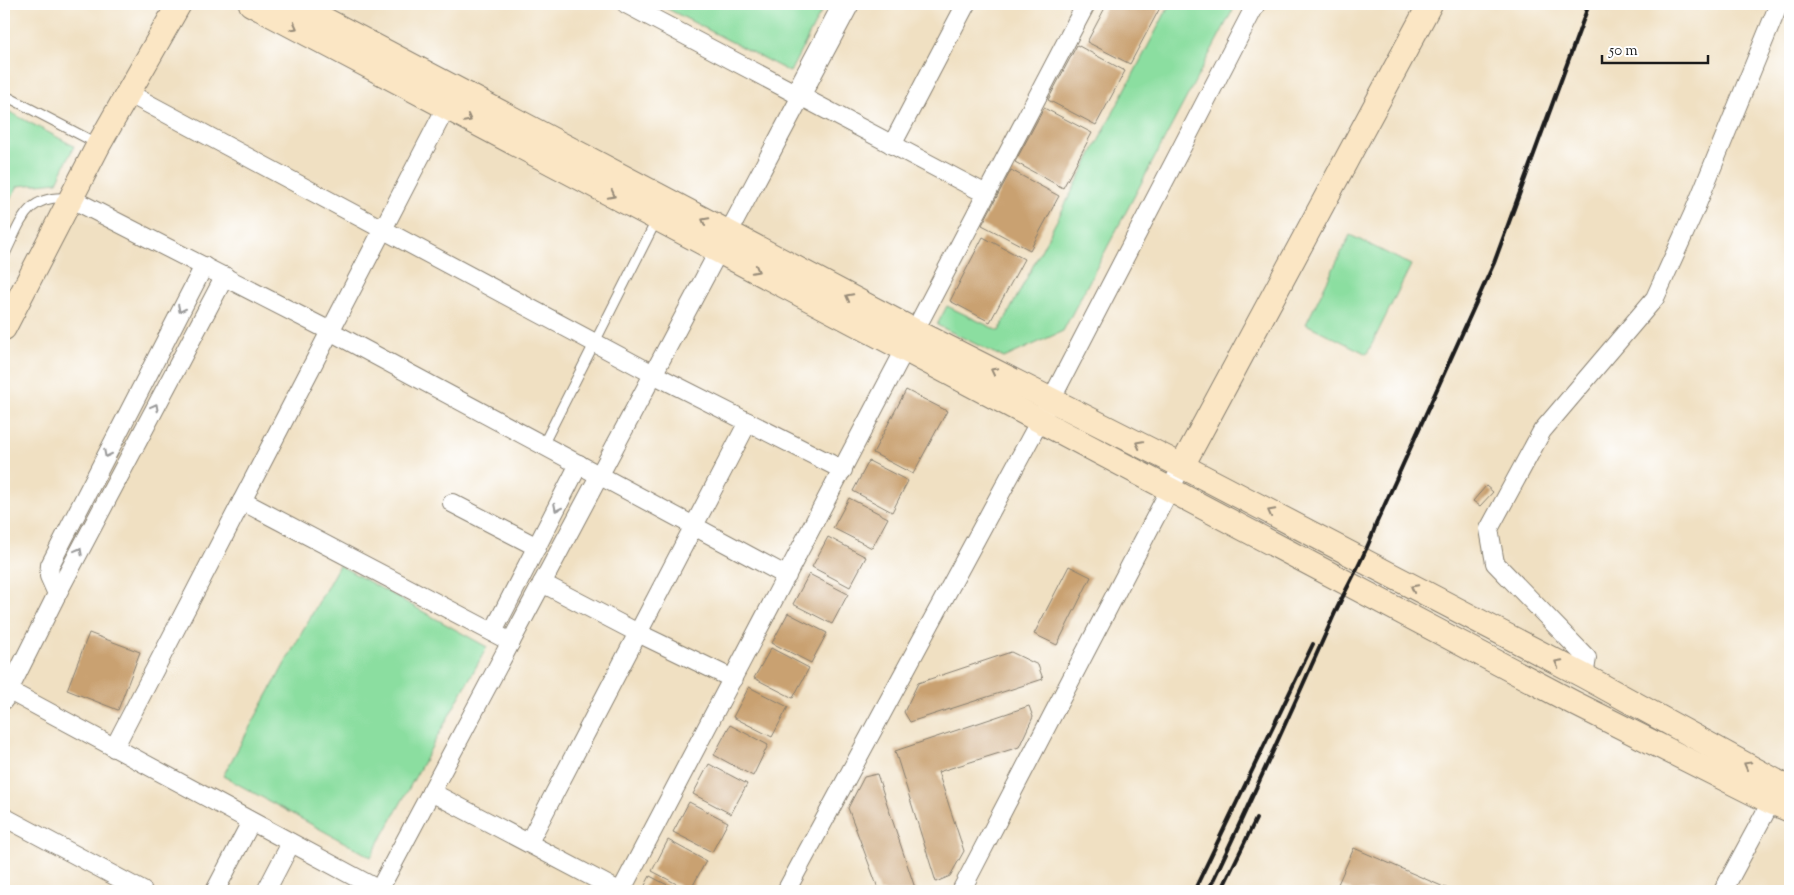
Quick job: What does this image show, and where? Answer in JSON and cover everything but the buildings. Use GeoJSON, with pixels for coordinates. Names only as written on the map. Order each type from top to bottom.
{"type":"FeatureCollection","features":[{"type":"Feature","properties":{"kind":"street"},"geometry":{"type":"LineString","coordinates":[[4,328],[99,144],[179,4]]}},
{"type":"Feature","properties":{"kind":"street"},"geometry":{"type":"LineString","coordinates":[[251,4],[451,98],[910,341],[1039,420],[1170,490],[1572,702],[1781,806],[1723,891]]}},
{"type":"Feature","properties":{"kind":"street"},"geometry":{"type":"LineString","coordinates":[[295,4],[451,98]]}},
{"type":"Feature","properties":{"kind":"street"},"geometry":{"type":"LineString","coordinates":[[626,4],[986,194]]}},
{"type":"Feature","properties":{"kind":"street"},"geometry":{"type":"LineString","coordinates":[[225,276],[5,693],[114,748],[380,891],[723,242],[796,94],[850,4]]}},
{"type":"Feature","properties":{"kind":"street"},"geometry":{"type":"LineString","coordinates":[[892,145],[966,4]]}},
{"type":"Feature","properties":{"kind":"street"},"geometry":{"type":"LineString","coordinates":[[431,792],[620,891],[1086,4]]}},
{"type":"Feature","properties":{"kind":"street"},"geometry":{"type":"LineString","coordinates":[[786,891],[1051,400],[1256,4]]}},
{"type":"Feature","properties":{"kind":"street"},"geometry":{"type":"LineString","coordinates":[[1584,676],[1587,658],[1495,563],[1489,530],[1542,431],[1655,298],[1693,214],[1779,4]]}},
{"type":"Feature","properties":{"kind":"street"},"geometry":{"type":"LineString","coordinates":[[961,891],[1182,466],[1426,5]]}},
{"type":"Feature","properties":{"kind":"street"},"geometry":{"type":"LineString","coordinates":[[128,93],[653,374],[842,470]]}},
{"type":"Feature","properties":{"kind":"street"},"geometry":{"type":"LineString","coordinates":[[114,748],[451,98]]}},
{"type":"Feature","properties":{"kind":"street"},"geometry":{"type":"LineString","coordinates":[[70,198],[330,331],[787,576]]}},
{"type":"Feature","properties":{"kind":"street"},"geometry":{"type":"LineString","coordinates":[[57,594],[49,576],[50,565],[204,266]]}},
{"type":"Feature","properties":{"kind":"street"},"geometry":{"type":"LineString","coordinates":[[910,341],[1051,400],[1182,466],[1584,676],[1790,789]]}},
{"type":"Feature","properties":{"kind":"street"},"geometry":{"type":"LineString","coordinates":[[529,842],[748,422]]}},
{"type":"Feature","properties":{"kind":"street"},"geometry":{"type":"LineString","coordinates":[[493,632],[579,464]]}},
{"type":"Feature","properties":{"kind":"street"},"geometry":{"type":"LineString","coordinates":[[242,501],[511,642]]}},
{"type":"Feature","properties":{"kind":"street"},"geometry":{"type":"LineString","coordinates":[[452,503],[537,547]]}},
{"type":"Feature","properties":{"kind":"street"},"geometry":{"type":"LineString","coordinates":[[542,583],[638,633],[733,679]]}},
{"type":"Feature","properties":{"kind":"street"},"geometry":{"type":"LineString","coordinates":[[4,818],[143,891]]}},
{"type":"Feature","properties":{"kind":"street"},"geometry":{"type":"LineString","coordinates":[[215,891],[251,822]]}},
{"type":"Feature","properties":{"kind":"street"},"geometry":{"type":"LineString","coordinates":[[266,891],[291,843]]}},
{"type":"Feature","properties":{"kind":"lane"},"geometry":{"type":"LineString","coordinates":[[796,94],[837,4]]}},
{"type":"Feature","properties":{"kind":"lane"},"geometry":{"type":"LineString","coordinates":[[4,95],[99,144]]}},
{"type":"Feature","properties":{"kind":"lane"},"geometry":{"type":"LineString","coordinates":[[4,256],[28,210],[41,200],[52,196],[70,198]]}},
{"type":"Feature","properties":{"kind":"lane"},"geometry":{"type":"LineString","coordinates":[[543,445],[654,225]]}},
{"type":"Feature","properties":{"kind":"green space"},"geometry":{"type":"Polygon","coordinates":[[[658,4],[825,4],[790,72],[658,4]]]}},
{"type":"Feature","properties":{"kind":"green space"},"geometry":{"type":"Polygon","coordinates":[[[1170,4],[1236,4],[1063,331],[1004,358],[937,325],[947,306],[999,331],[1170,4]]]}},
{"type":"Feature","properties":{"kind":"green space"},"geometry":{"type":"Polygon","coordinates":[[[4,109],[74,146],[57,182],[18,186],[4,210],[4,109]]]}},
{"type":"Feature","properties":{"kind":"green space"},"geometry":{"type":"Polygon","coordinates":[[[1350,235],[1411,265],[1367,354],[1306,324],[1350,235]]]}},
{"type":"Feature","properties":{"kind":"green space"},"geometry":{"type":"Polygon","coordinates":[[[339,565],[487,647],[371,857],[223,776],[339,565]]]}},
{"type":"Feature","properties":{"kind":"railway"},"geometry":{"type":"LineString","coordinates":[[1208,891],[1336,611],[1366,550],[1494,263],[1589,4]]}},
{"type":"Feature","properties":{"kind":"railway"},"geometry":{"type":"LineString","coordinates":[[1194,891],[1313,644]]}},
{"type":"Feature","properties":{"kind":"railway"},"geometry":{"type":"LineString","coordinates":[[1221,891],[1256,819]]}}]}
